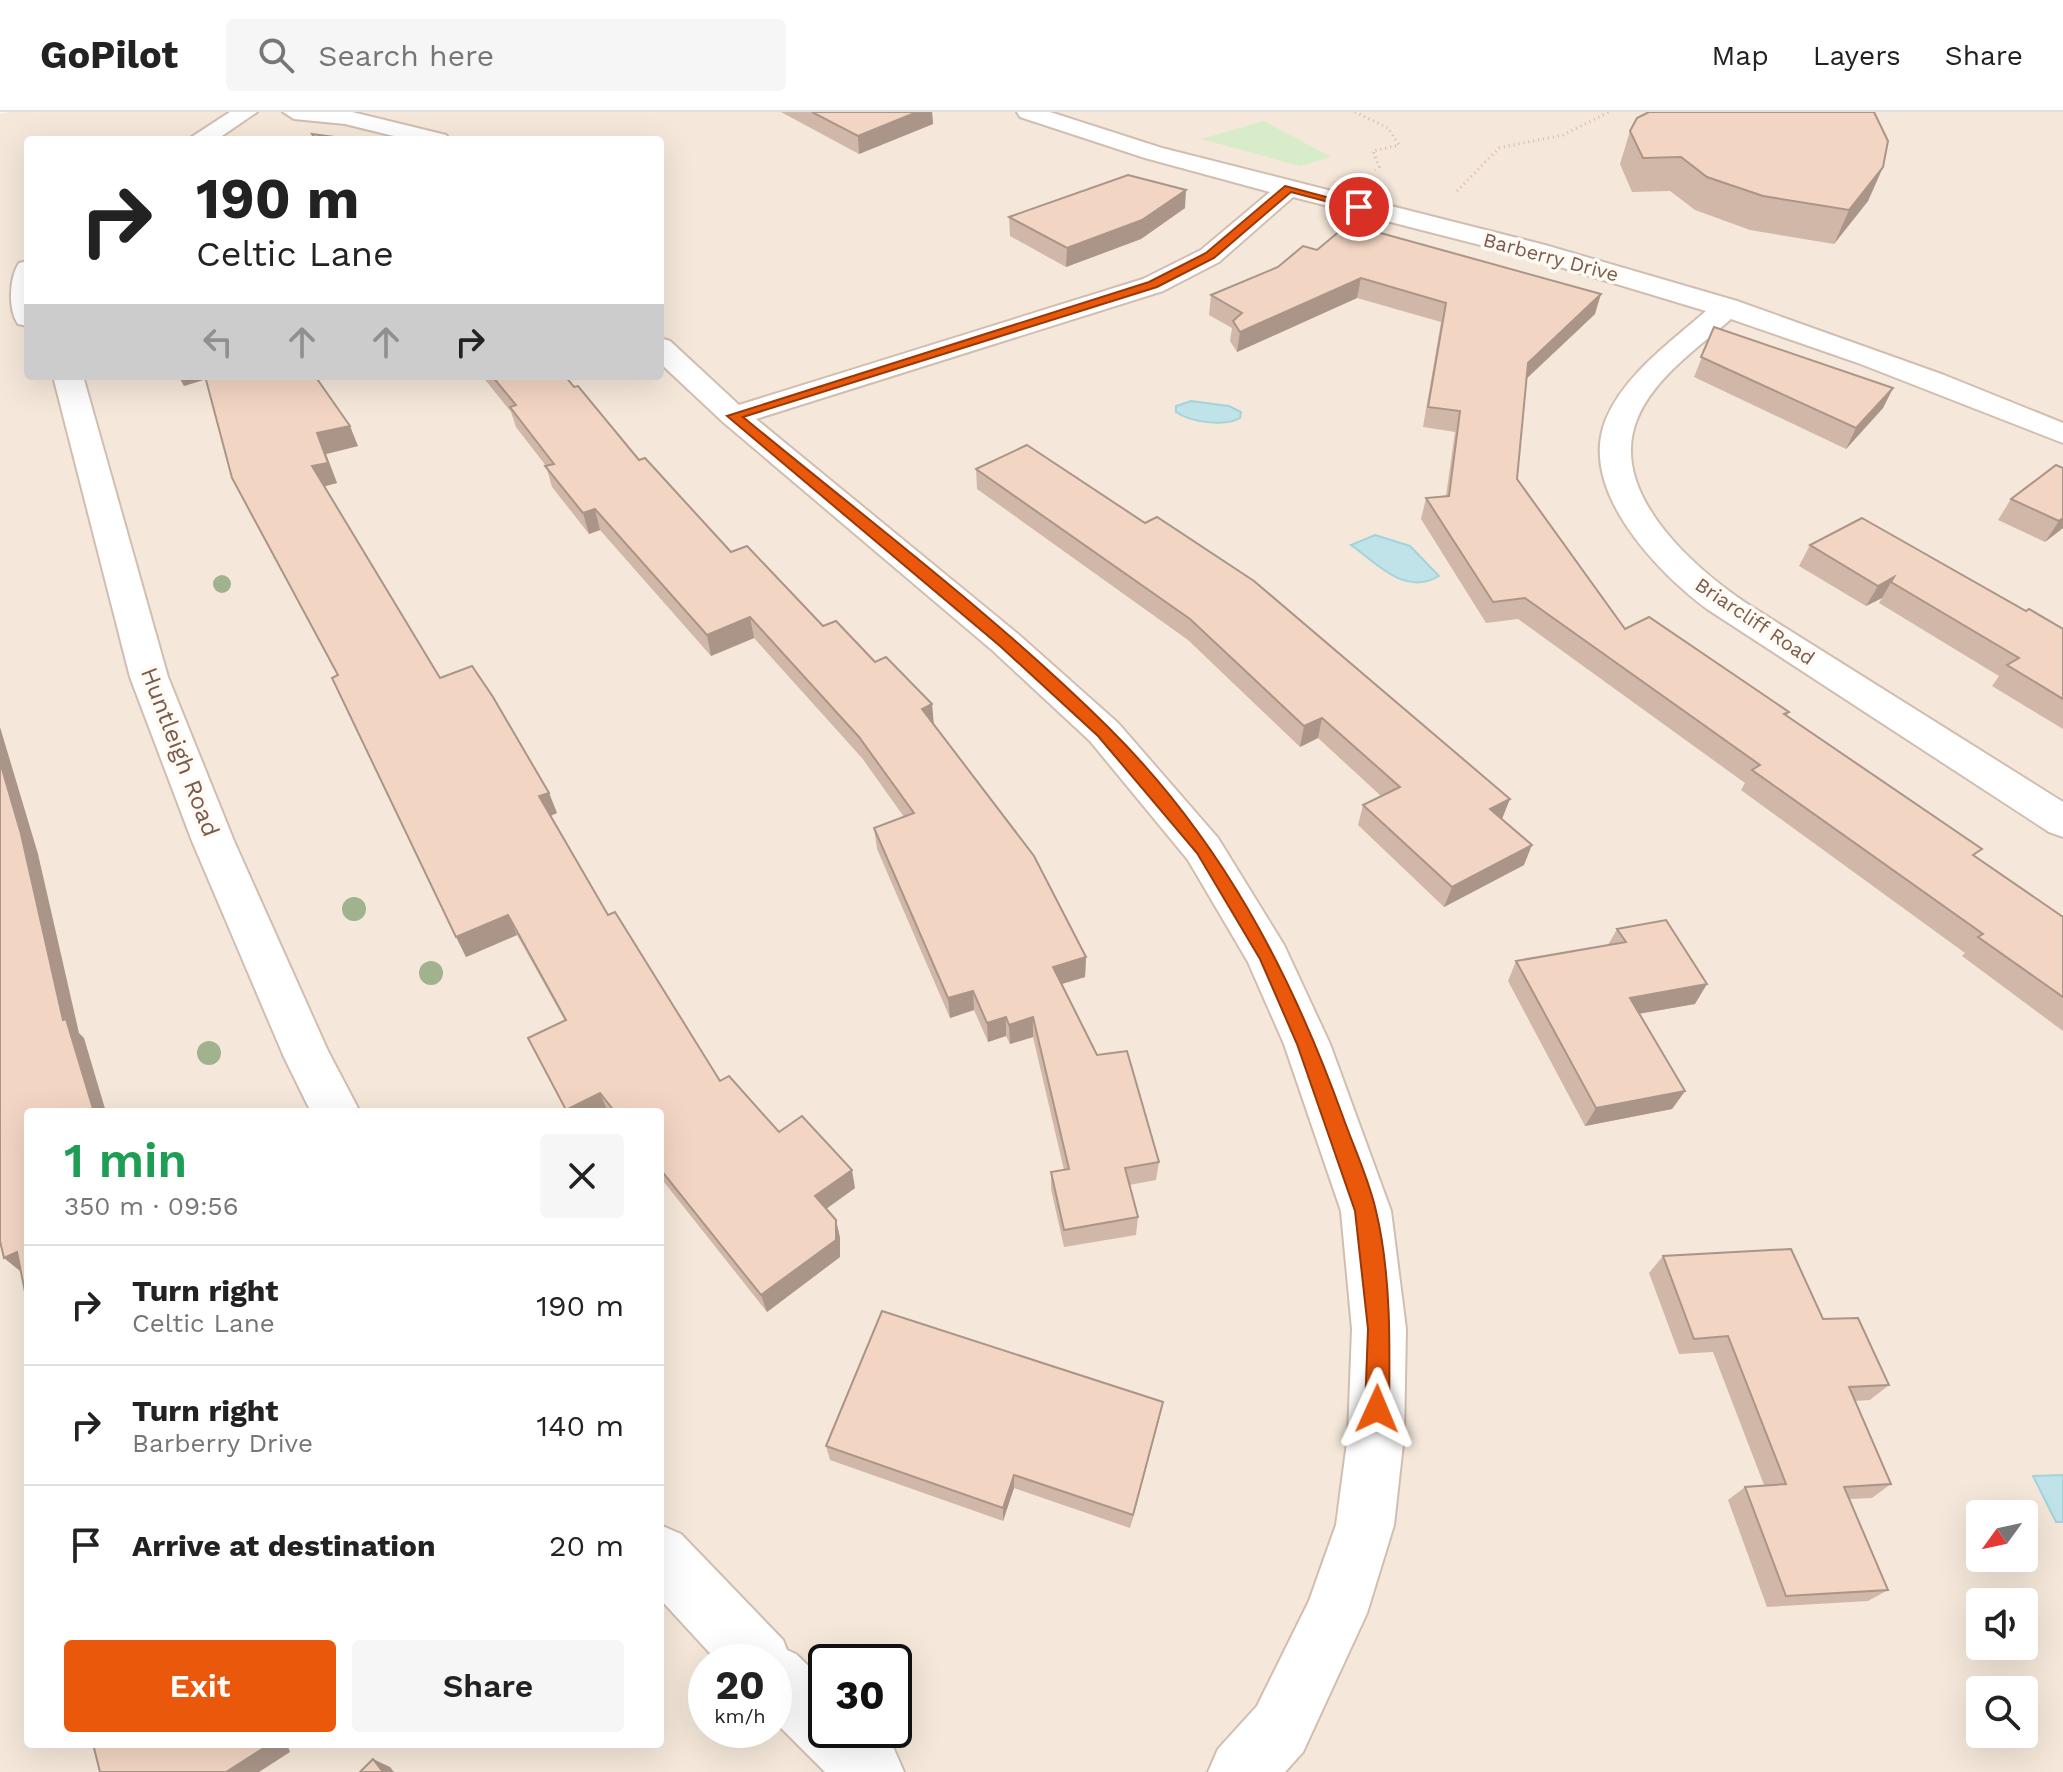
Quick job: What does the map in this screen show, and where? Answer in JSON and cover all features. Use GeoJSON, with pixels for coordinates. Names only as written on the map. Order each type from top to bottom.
{"type":"FeatureCollection","features":[{"type":"Feature","properties":{"kind":"street"},"geometry":{"type":"LineString","coordinates":[[206,136],[246,112]]}},
{"type":"Feature","properties":{"kind":"street"},"geometry":{"type":"LineString","coordinates":[[294,112],[345,117],[422,136]]}},
{"type":"Feature","properties":{"kind":"street","name":"Barberry Drive"},"geometry":{"type":"LineString","coordinates":[[1028,112],[1138,150],[1535,250],[1727,307],[1818,337],[2063,434]]}},
{"type":"Feature","properties":{"kind":"street"},"geometry":{"type":"LineString","coordinates":[[734,416],[1153,285],[1210,256],[1289,188]]}},
{"type":"Feature","properties":{"kind":"street","name":"Briarcliff Road"},"geometry":{"type":"LineString","coordinates":[[1727,307],[1629,402],[1617,433],[1619,466],[1629,501],[1655,540],[1687,575],[1763,628],[2063,822]]}},
{"type":"Feature","properties":{"kind":"street"},"geometry":{"type":"LineString","coordinates":[[664,351],[734,416],[1005,642],[1104,732],[1203,849],[1268,957],[1307,1044],[1366,1211],[1379,1329],[1376,1435],[1365,1525],[1336,1613],[1280,1729],[1241,1772]]}},
{"type":"Feature","properties":{"kind":"street","name":"Huntleigh Road"},"geometry":{"type":"LineString","coordinates":[[69,380],[149,677],[220,856],[307,1057],[334,1108]]}},
{"type":"Feature","properties":{"kind":"street"},"geometry":{"type":"LineString","coordinates":[[664,1559],[744,1644]]}},
{"type":"Feature","properties":{"kind":"street"},"geometry":{"type":"LineString","coordinates":[[792,1694],[808,1710]]}},
{"type":"Feature","properties":{"kind":"street"},"geometry":{"type":"LineString","coordinates":[[846,1748],[871,1772]]}},
{"type":"Feature","properties":{"kind":"path"},"geometry":{"type":"LineString","coordinates":[[1355,112],[1390,129],[1398,139],[1399,145],[1373,151],[1379,167],[1371,174]]}},
{"type":"Feature","properties":{"kind":"path"},"geometry":{"type":"LineString","coordinates":[[1457,191],[1499,148],[1563,135],[1609,112]]}},
{"type":"Feature","properties":{"kind":"shaded area"},"geometry":{"type":"Polygon","coordinates":[[[2063,112],[2063,1772],[0,1772],[0,114],[2063,112]]]}},
{"type":"Feature","properties":{"kind":"green space"},"geometry":{"type":"Polygon","coordinates":[[[1264,121],[1331,157],[1300,166],[1201,139],[1264,121]]]}},
{"type":"Feature","properties":{"kind":"water"},"geometry":{"type":"Polygon","coordinates":[[[1191,401],[1229,406],[1241,412],[1240,418],[1208,422],[1176,412],[1176,406],[1191,401]]]}},
{"type":"Feature","properties":{"kind":"water"},"geometry":{"type":"Polygon","coordinates":[[[1375,535],[1410,546],[1439,576],[1427,581],[1404,580],[1382,569],[1351,545],[1375,535]]]}},
{"type":"Feature","properties":{"kind":"water"},"geometry":{"type":"Polygon","coordinates":[[[2063,1475],[2063,1522],[2056,1522],[2033,1476],[2063,1475]]]}},
{"type":"Feature","properties":{"kind":"building"},"geometry":{"type":"Polygon","coordinates":[[[812,112],[917,112],[858,136],[812,112]]]}},
{"type":"Feature","properties":{"kind":"building"},"geometry":{"type":"Polygon","coordinates":[[[1649,112],[1874,112],[1888,141],[1883,167],[1849,210],[1763,196],[1707,177],[1681,157],[1643,158],[1630,131],[1637,118],[1649,112]]]}},
{"type":"Feature","properties":{"kind":"building"},"geometry":{"type":"Polygon","coordinates":[[[1128,175],[1186,190],[1142,220],[1067,248],[1009,217],[1128,175]]]}},
{"type":"Feature","properties":{"kind":"building"},"geometry":{"type":"Polygon","coordinates":[[[1348,224],[1601,294],[1528,363],[1517,479],[1625,629],[1649,617],[1789,712],[1784,714],[1982,849],[1973,855],[2063,917],[2063,997],[1978,937],[1983,934],[1752,770],[1760,765],[1525,598],[1493,602],[1426,498],[1449,496],[1460,411],[1428,407],[1446,303],[1361,278],[1240,332],[1233,321],[1242,313],[1211,295],[1278,267],[1303,246],[1317,250],[1348,224]]]}},
{"type":"Feature","properties":{"kind":"building"},"geometry":{"type":"Polygon","coordinates":[[[1714,327],[1893,388],[1856,428],[1701,357],[1714,327]]]}},
{"type":"Feature","properties":{"kind":"building"},"geometry":{"type":"Polygon","coordinates":[[[206,380],[318,380],[350,426],[317,433],[328,463],[312,466],[440,678],[472,666],[549,793],[539,796],[608,915],[615,912],[720,1081],[729,1076],[779,1132],[802,1116],[852,1170],[815,1196],[836,1220],[836,1240],[761,1295],[664,1174],[664,1108],[612,1108],[600,1093],[565,1108],[528,1038],[566,1020],[508,915],[456,937],[332,678],[338,675],[232,478],[206,380]]]}},
{"type":"Feature","properties":{"kind":"building"},"geometry":{"type":"Polygon","coordinates":[[[495,380],[568,380],[574,387],[578,386],[639,460],[645,458],[731,552],[747,546],[823,626],[836,621],[875,662],[886,657],[932,704],[922,709],[1034,856],[1086,957],[1053,967],[1097,1055],[1127,1051],[1159,1162],[1125,1168],[1138,1217],[1064,1230],[1051,1172],[1069,1169],[1033,1017],[1009,1025],[1006,1017],[987,1023],[973,991],[948,998],[874,828],[914,813],[859,737],[750,617],[707,635],[595,509],[583,513],[545,466],[554,464],[510,407],[516,405],[495,380]]]}},
{"type":"Feature","properties":{"kind":"building"},"geometry":{"type":"Polygon","coordinates":[[[1027,445],[1145,523],[1157,517],[1254,581],[1510,799],[1490,809],[1532,845],[1452,887],[1363,805],[1400,787],[1322,718],[1304,726],[1190,619],[976,469],[1027,445]]]}},
{"type":"Feature","properties":{"kind":"building"},"geometry":{"type":"Polygon","coordinates":[[[2056,465],[2063,468],[2063,518],[2059,521],[2011,499],[2056,465]]]}},
{"type":"Feature","properties":{"kind":"building"},"geometry":{"type":"Polygon","coordinates":[[[1862,518],[2063,629],[2063,699],[2007,665],[2019,658],[1891,582],[1894,577],[1878,586],[1810,545],[1862,518]]]}},
{"type":"Feature","properties":{"kind":"building"},"geometry":{"type":"Polygon","coordinates":[[[0,762],[21,834],[63,1020],[66,1019],[93,1108],[24,1108],[24,1287],[17,1252],[4,1258],[0,1241],[0,762]]]}},
{"type":"Feature","properties":{"kind":"building"},"geometry":{"type":"Polygon","coordinates":[[[1666,920],[1707,984],[1630,998],[1685,1091],[1596,1108],[1516,961],[1626,942],[1617,929],[1666,920]]]}},
{"type":"Feature","properties":{"kind":"building"},"geometry":{"type":"Polygon","coordinates":[[[1791,1249],[1823,1319],[1858,1318],[1889,1385],[1849,1387],[1891,1484],[1844,1487],[1888,1590],[1786,1596],[1745,1487],[1786,1484],[1728,1336],[1694,1339],[1663,1256],[1791,1249]]]}},
{"type":"Feature","properties":{"kind":"building"},"geometry":{"type":"Polygon","coordinates":[[[882,1311],[1163,1402],[1133,1515],[1014,1475],[1003,1508],[826,1446],[882,1311]]]}},
{"type":"Feature","properties":{"kind":"building"},"geometry":{"type":"Polygon","coordinates":[[[94,1748],[264,1748],[226,1772],[100,1772],[94,1748]]]}},
{"type":"Feature","properties":{"kind":"building"},"geometry":{"type":"Polygon","coordinates":[[[373,1759],[383,1772],[360,1772],[373,1759]]]}},
{"type":"Feature","properties":{"kind":"route"},"geometry":{"type":"LineString","coordinates":[[1359,207],[1289,188],[1210,256],[1153,285],[734,416],[1005,642],[1104,732],[1203,849],[1268,957],[1307,1044],[1366,1211],[1379,1329],[1377,1409]]}}]}
